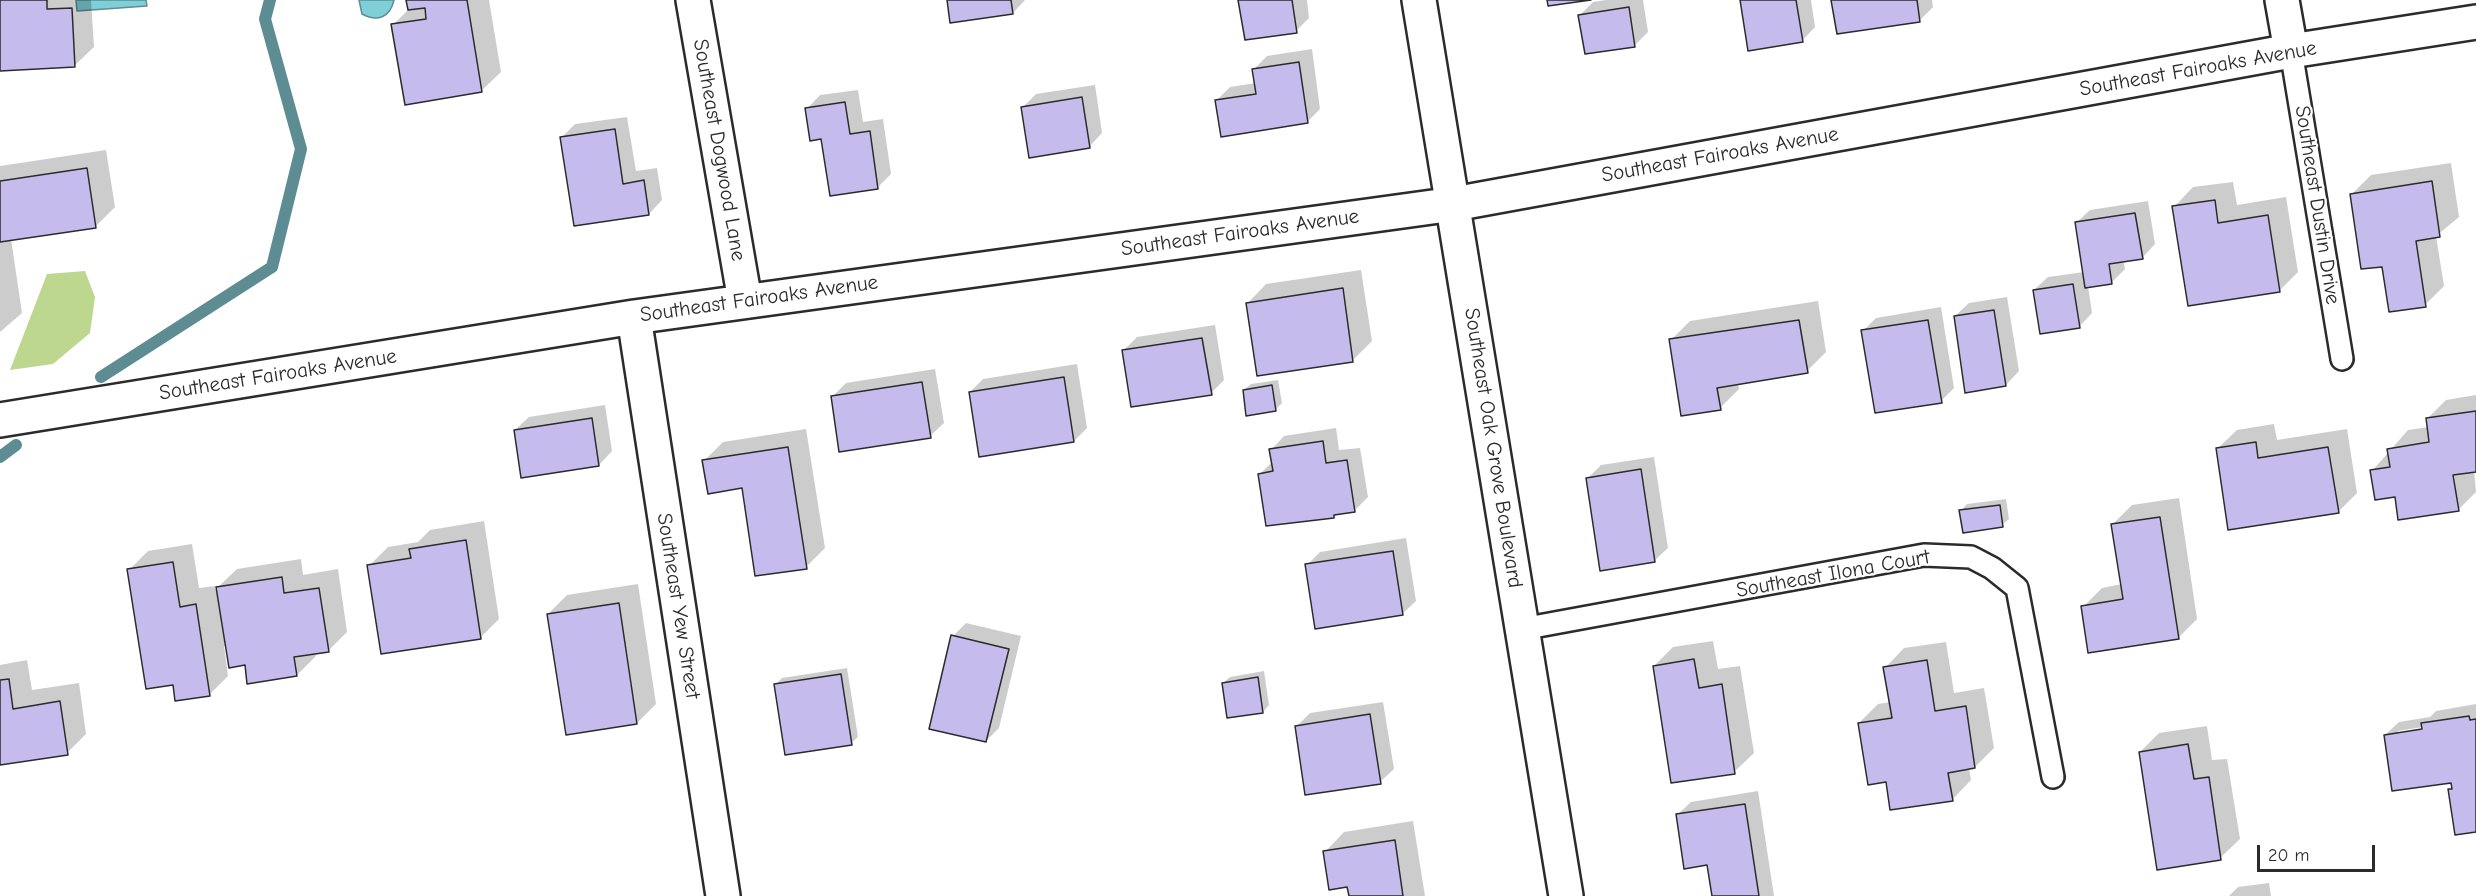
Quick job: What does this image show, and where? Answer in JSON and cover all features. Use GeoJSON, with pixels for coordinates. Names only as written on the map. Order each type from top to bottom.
{"type":"FeatureCollection","features":[{"type":"Feature","properties":{"kind":"street","name":"Southeast Dogwood Lane"},"geometry":{"type":"LineString","coordinates":[[693,0],[745,301]]}},
{"type":"Feature","properties":{"kind":"street","name":"Southeast Oak Grove Boulevard"},"geometry":{"type":"LineString","coordinates":[[1419,0],[1566,896]]}},
{"type":"Feature","properties":{"kind":"street"},"geometry":{"type":"LineString","coordinates":[[2282,0],[2291,51]]}},
{"type":"Feature","properties":{"kind":"street","name":"Southeast Fairoaks Avenue"},"geometry":{"type":"LineString","coordinates":[[0,420],[634,317],[1454,204],[2291,51],[2476,22]]}},
{"type":"Feature","properties":{"kind":"street","name":"Southeast Yew Street"},"geometry":{"type":"LineString","coordinates":[[634,317],[723,896]]}},
{"type":"Feature","properties":{"kind":"lane","name":"Southeast Dustin Drive"},"geometry":{"type":"LineString","coordinates":[[2291,51],[2342,359]]}},
{"type":"Feature","properties":{"kind":"lane","name":"Southeast Ilona Court"},"geometry":{"type":"LineString","coordinates":[[1522,629],[1924,555],[1971,557],[1992,568],[2017,588],[2053,777]]}},
{"type":"Feature","properties":{"kind":"green space"},"geometry":{"type":"Polygon","coordinates":[[[85,271],[95,297],[90,333],[53,364],[10,370],[47,274],[85,271]]]}},
{"type":"Feature","properties":{"kind":"water"},"geometry":{"type":"Polygon","coordinates":[[[76,0],[146,0],[147,6],[77,11],[76,0]]]}},
{"type":"Feature","properties":{"kind":"water"},"geometry":{"type":"Polygon","coordinates":[[[359,0],[394,0],[386,14],[373,18],[362,14],[359,0]]]}},
{"type":"Feature","properties":{"kind":"building"},"geometry":{"type":"Polygon","coordinates":[[[0,0],[47,0],[47,9],[72,8],[75,67],[0,71],[0,0]]]}},
{"type":"Feature","properties":{"kind":"building"},"geometry":{"type":"Polygon","coordinates":[[[406,0],[467,0],[482,92],[405,105],[391,24],[426,19],[425,8],[408,10],[406,0]]]}},
{"type":"Feature","properties":{"kind":"building"},"geometry":{"type":"Polygon","coordinates":[[[947,0],[1011,0],[1013,14],[950,23],[947,0]]]}},
{"type":"Feature","properties":{"kind":"building"},"geometry":{"type":"Polygon","coordinates":[[[1238,0],[1292,0],[1297,33],[1245,40],[1238,0]]]}},
{"type":"Feature","properties":{"kind":"building"},"geometry":{"type":"Polygon","coordinates":[[[1547,0],[1591,0],[1548,6],[1547,0]]]}},
{"type":"Feature","properties":{"kind":"building"},"geometry":{"type":"Polygon","coordinates":[[[1740,0],[1796,0],[1803,42],[1748,51],[1740,0]]]}},
{"type":"Feature","properties":{"kind":"building"},"geometry":{"type":"Polygon","coordinates":[[[1831,0],[1917,0],[1920,22],[1837,34],[1831,0]]]}},
{"type":"Feature","properties":{"kind":"building"},"geometry":{"type":"Polygon","coordinates":[[[1629,7],[1635,47],[1585,54],[1578,15],[1629,7]]]}},
{"type":"Feature","properties":{"kind":"building"},"geometry":{"type":"Polygon","coordinates":[[[1299,62],[1308,123],[1221,137],[1215,100],[1256,94],[1252,69],[1299,62]]]}},
{"type":"Feature","properties":{"kind":"building"},"geometry":{"type":"Polygon","coordinates":[[[1082,97],[1090,148],[1029,158],[1021,107],[1082,97]]]}},
{"type":"Feature","properties":{"kind":"building"},"geometry":{"type":"Polygon","coordinates":[[[845,102],[850,134],[870,131],[878,189],[830,196],[821,139],[810,141],[805,108],[845,102]]]}},
{"type":"Feature","properties":{"kind":"building"},"geometry":{"type":"Polygon","coordinates":[[[615,129],[623,184],[644,180],[649,215],[574,226],[560,137],[615,129]]]}},
{"type":"Feature","properties":{"kind":"building"},"geometry":{"type":"Polygon","coordinates":[[[87,168],[96,228],[0,242],[0,181],[87,168]]]}},
{"type":"Feature","properties":{"kind":"building"},"geometry":{"type":"Polygon","coordinates":[[[2432,181],[2440,237],[2416,241],[2426,307],[2389,312],[2382,267],[2361,269],[2350,194],[2432,181]]]}},
{"type":"Feature","properties":{"kind":"building"},"geometry":{"type":"Polygon","coordinates":[[[2215,200],[2218,223],[2268,215],[2280,292],[2188,306],[2172,206],[2215,200]]]}},
{"type":"Feature","properties":{"kind":"building"},"geometry":{"type":"Polygon","coordinates":[[[2135,213],[2143,259],[2109,264],[2112,284],[2085,288],[2075,222],[2135,213]]]}},
{"type":"Feature","properties":{"kind":"building"},"geometry":{"type":"Polygon","coordinates":[[[2073,284],[2080,328],[2040,334],[2033,290],[2073,284]]]}},
{"type":"Feature","properties":{"kind":"building"},"geometry":{"type":"Polygon","coordinates":[[[1343,288],[1353,362],[1257,376],[1246,303],[1343,288]]]}},
{"type":"Feature","properties":{"kind":"building"},"geometry":{"type":"Polygon","coordinates":[[[1994,310],[2006,386],[1965,393],[1954,316],[1994,310]]]}},
{"type":"Feature","properties":{"kind":"building"},"geometry":{"type":"Polygon","coordinates":[[[1799,320],[1808,373],[1717,388],[1721,410],[1681,416],[1669,339],[1799,320]]]}},
{"type":"Feature","properties":{"kind":"building"},"geometry":{"type":"Polygon","coordinates":[[[1928,320],[1942,403],[1875,413],[1861,330],[1928,320]]]}},
{"type":"Feature","properties":{"kind":"building"},"geometry":{"type":"Polygon","coordinates":[[[1202,338],[1212,395],[1131,407],[1122,350],[1202,338]]]}},
{"type":"Feature","properties":{"kind":"building"},"geometry":{"type":"Polygon","coordinates":[[[1064,377],[1074,442],[979,457],[969,392],[1064,377]]]}},
{"type":"Feature","properties":{"kind":"building"},"geometry":{"type":"Polygon","coordinates":[[[922,382],[931,438],[839,452],[831,396],[922,382]]]}},
{"type":"Feature","properties":{"kind":"building"},"geometry":{"type":"Polygon","coordinates":[[[1272,385],[1276,411],[1246,416],[1243,390],[1272,385]]]}},
{"type":"Feature","properties":{"kind":"building"},"geometry":{"type":"Polygon","coordinates":[[[2476,411],[2476,472],[2453,475],[2459,511],[2398,520],[2395,497],[2375,500],[2370,470],[2390,467],[2387,449],[2429,442],[2426,418],[2476,411]]]}},
{"type":"Feature","properties":{"kind":"building"},"geometry":{"type":"Polygon","coordinates":[[[592,418],[599,466],[521,478],[514,430],[592,418]]]}},
{"type":"Feature","properties":{"kind":"building"},"geometry":{"type":"Polygon","coordinates":[[[1323,441],[1326,463],[1347,460],[1355,512],[1334,515],[1334,518],[1266,526],[1258,474],[1273,471],[1269,449],[1323,441]]]}},
{"type":"Feature","properties":{"kind":"building"},"geometry":{"type":"Polygon","coordinates":[[[2256,442],[2258,458],[2328,447],[2339,513],[2228,530],[2216,448],[2256,442]]]}},
{"type":"Feature","properties":{"kind":"building"},"geometry":{"type":"Polygon","coordinates":[[[788,447],[807,569],[755,576],[742,488],[708,494],[702,460],[788,447]]]}},
{"type":"Feature","properties":{"kind":"building"},"geometry":{"type":"Polygon","coordinates":[[[1641,469],[1655,562],[1600,571],[1586,478],[1641,469]]]}},
{"type":"Feature","properties":{"kind":"building"},"geometry":{"type":"Polygon","coordinates":[[[2000,505],[2003,527],[1963,533],[1959,510],[2000,505]]]}},
{"type":"Feature","properties":{"kind":"building"},"geometry":{"type":"Polygon","coordinates":[[[2160,517],[2179,639],[2088,653],[2081,606],[2123,599],[2111,524],[2160,517]]]}},
{"type":"Feature","properties":{"kind":"building"},"geometry":{"type":"Polygon","coordinates":[[[466,540],[481,639],[381,654],[367,565],[411,558],[409,549],[466,540]]]}},
{"type":"Feature","properties":{"kind":"building"},"geometry":{"type":"Polygon","coordinates":[[[1393,551],[1403,615],[1315,629],[1305,564],[1393,551]]]}},
{"type":"Feature","properties":{"kind":"building"},"geometry":{"type":"Polygon","coordinates":[[[173,562],[180,607],[196,604],[210,696],[175,701],[173,685],[146,689],[127,569],[173,562]]]}},
{"type":"Feature","properties":{"kind":"building"},"geometry":{"type":"Polygon","coordinates":[[[282,577],[284,593],[319,588],[329,652],[294,657],[297,676],[247,684],[245,665],[229,668],[216,587],[282,577]]]}},
{"type":"Feature","properties":{"kind":"building"},"geometry":{"type":"Polygon","coordinates":[[[619,603],[637,724],[566,735],[547,614],[619,603]]]}},
{"type":"Feature","properties":{"kind":"building"},"geometry":{"type":"Polygon","coordinates":[[[951,635],[1009,649],[986,742],[929,729],[951,635]]]}},
{"type":"Feature","properties":{"kind":"building"},"geometry":{"type":"Polygon","coordinates":[[[1694,659],[1699,688],[1722,684],[1735,774],[1671,783],[1653,666],[1694,659]]]}},
{"type":"Feature","properties":{"kind":"building"},"geometry":{"type":"Polygon","coordinates":[[[1927,660],[1935,711],[1966,706],[1975,768],[1948,773],[1953,801],[1890,810],[1886,782],[1868,785],[1858,723],[1892,718],[1883,667],[1927,660]]]}},
{"type":"Feature","properties":{"kind":"building"},"geometry":{"type":"Polygon","coordinates":[[[841,674],[852,745],[785,755],[774,684],[841,674]]]}},
{"type":"Feature","properties":{"kind":"building"},"geometry":{"type":"Polygon","coordinates":[[[1258,677],[1263,713],[1227,718],[1222,683],[1258,677]]]}},
{"type":"Feature","properties":{"kind":"building"},"geometry":{"type":"Polygon","coordinates":[[[9,679],[13,709],[60,701],[68,755],[0,765],[0,680],[9,679]]]}},
{"type":"Feature","properties":{"kind":"building"},"geometry":{"type":"Polygon","coordinates":[[[1370,714],[1381,784],[1305,795],[1295,726],[1370,714]]]}},
{"type":"Feature","properties":{"kind":"building"},"geometry":{"type":"Polygon","coordinates":[[[2469,716],[2470,720],[2476,719],[2476,832],[2455,835],[2448,789],[2452,789],[2451,783],[2392,791],[2384,735],[2422,729],[2421,723],[2469,716]]]}},
{"type":"Feature","properties":{"kind":"building"},"geometry":{"type":"Polygon","coordinates":[[[2188,744],[2194,779],[2209,777],[2221,860],[2157,870],[2139,752],[2188,744]]]}},
{"type":"Feature","properties":{"kind":"building"},"geometry":{"type":"Polygon","coordinates":[[[1745,804],[1759,896],[1712,896],[1707,865],[1684,869],[1676,814],[1745,804]]]}},
{"type":"Feature","properties":{"kind":"building"},"geometry":{"type":"Polygon","coordinates":[[[1395,840],[1403,896],[1349,896],[1347,887],[1329,890],[1323,851],[1395,840]]]}},
{"type":"Feature","properties":{"kind":"waterway"},"geometry":{"type":"LineString","coordinates":[[101,377],[272,267],[301,149],[265,19],[270,0]]}},
{"type":"Feature","properties":{"kind":"waterway"},"geometry":{"type":"LineString","coordinates":[[0,457],[16,445]]}}]}
